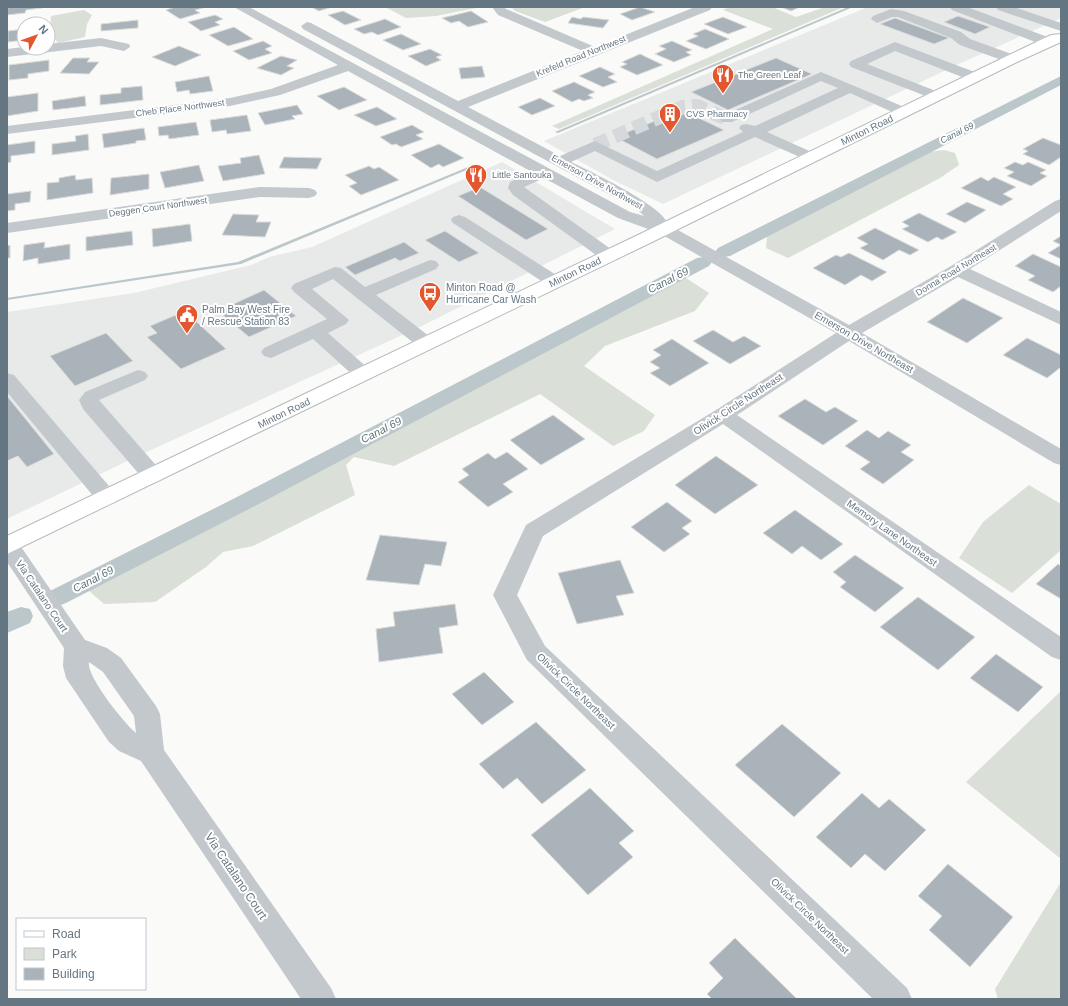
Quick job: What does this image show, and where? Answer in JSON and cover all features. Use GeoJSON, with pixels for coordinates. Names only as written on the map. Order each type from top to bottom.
{"type":"FeatureCollection","features":[{"type":"Feature","properties":{"kind":"main road","name":"Minton Road"},"geometry":{"type":"LineString","coordinates":[[7,545],[610,256],[1012,59],[1057,35]]}},
{"type":"Feature","properties":{"kind":"street","name":"Emerson Drive Northwest"},"geometry":{"type":"LineString","coordinates":[[240,7],[624,215],[665,228]]}},
{"type":"Feature","properties":{"kind":"street"},"geometry":{"type":"LineString","coordinates":[[498,7],[502,12],[593,51]]}},
{"type":"Feature","properties":{"kind":"street","name":"Krefeld Road Northwest"},"geometry":{"type":"LineString","coordinates":[[458,106],[706,7]]}},
{"type":"Feature","properties":{"kind":"street"},"geometry":{"type":"LineString","coordinates":[[956,7],[1057,35]]}},
{"type":"Feature","properties":{"kind":"street"},"geometry":{"type":"LineString","coordinates":[[1002,7],[1020,13],[1057,35]]}},
{"type":"Feature","properties":{"kind":"street"},"geometry":{"type":"LineString","coordinates":[[1020,13],[1034,7]]}},
{"type":"Feature","properties":{"kind":"street"},"geometry":{"type":"LineString","coordinates":[[877,19],[891,13],[900,14],[956,35],[964,42],[1012,59]]}},
{"type":"Feature","properties":{"kind":"street","name":"Emerson Drive Northwest"},"geometry":{"type":"LineString","coordinates":[[298,22],[458,106],[644,207],[665,228]]}},
{"type":"Feature","properties":{"kind":"street"},"geometry":{"type":"LineString","coordinates":[[7,53],[101,42],[124,47]]}},
{"type":"Feature","properties":{"kind":"street"},"geometry":{"type":"LineString","coordinates":[[936,96],[856,64],[895,46],[975,77]]}},
{"type":"Feature","properties":{"kind":"street"},"geometry":{"type":"LineString","coordinates":[[907,62],[920,56]]}},
{"type":"Feature","properties":{"kind":"street","name":"Cheb Place Northwest"},"geometry":{"type":"LineString","coordinates":[[7,130],[230,102],[275,92],[349,66]]}},
{"type":"Feature","properties":{"kind":"street"},"geometry":{"type":"LineString","coordinates":[[881,74],[894,68]]}},
{"type":"Feature","properties":{"kind":"street"},"geometry":{"type":"LineString","coordinates":[[811,157],[727,119],[821,76],[904,112]]}},
{"type":"Feature","properties":{"kind":"street"},"geometry":{"type":"LineString","coordinates":[[560,161],[595,145],[657,177],[850,88]]}},
{"type":"Feature","properties":{"kind":"street"},"geometry":{"type":"LineString","coordinates":[[544,172],[516,184],[516,188],[610,256]]}},
{"type":"Feature","properties":{"kind":"street","name":"Deggen Court Northwest"},"geometry":{"type":"LineString","coordinates":[[7,228],[260,192],[309,193]]}},
{"type":"Feature","properties":{"kind":"street","name":"Donna Road Northeast"},"geometry":{"type":"LineString","coordinates":[[849,333],[957,270],[1061,204]]}},
{"type":"Feature","properties":{"kind":"street"},"geometry":{"type":"LineString","coordinates":[[459,220],[555,282]]}},
{"type":"Feature","properties":{"kind":"street","name":"Emerson Drive Northeast"},"geometry":{"type":"LineString","coordinates":[[665,228],[849,333],[1061,458]]}},
{"type":"Feature","properties":{"kind":"street"},"geometry":{"type":"LineString","coordinates":[[363,294],[430,265]]}},
{"type":"Feature","properties":{"kind":"street"},"geometry":{"type":"LineString","coordinates":[[957,270],[1061,319]]}},
{"type":"Feature","properties":{"kind":"street"},"geometry":{"type":"LineString","coordinates":[[271,352],[340,320],[300,288],[335,272],[427,344]]}},
{"type":"Feature","properties":{"kind":"street"},"geometry":{"type":"LineString","coordinates":[[316,332],[363,374]]}},
{"type":"Feature","properties":{"kind":"street","name":"Olivick Circle Northeast"},"geometry":{"type":"LineString","coordinates":[[849,333],[723,415],[534,531],[505,595],[536,653],[896,999]]}},
{"type":"Feature","properties":{"kind":"street"},"geometry":{"type":"LineString","coordinates":[[138,376],[92,396],[89,400],[90,404],[153,476]]}},
{"type":"Feature","properties":{"kind":"street"},"geometry":{"type":"LineString","coordinates":[[7,379],[107,498]]}},
{"type":"Feature","properties":{"kind":"street","name":"Memory Lane Northeast"},"geometry":{"type":"LineString","coordinates":[[723,415],[1061,650]]}},
{"type":"Feature","properties":{"kind":"street","name":"Via Catalano Court"},"geometry":{"type":"LineString","coordinates":[[7,545],[76,647],[98,655],[112,665],[147,714],[151,753],[320,999]]}},
{"type":"Feature","properties":{"kind":"street"},"geometry":{"type":"LineString","coordinates":[[76,647],[76,666],[79,678],[118,734],[128,743],[151,753]]}},
{"type":"Feature","properties":{"kind":"street"},"geometry":{"type":"LineString","coordinates":[[97,703],[126,686]]}},
{"type":"Feature","properties":{"kind":"shaded area"},"geometry":{"type":"Polygon","coordinates":[[[868,7],[1061,7],[1061,18],[959,64],[663,204],[613,180],[544,141],[868,7]]]}},
{"type":"Feature","properties":{"kind":"shaded area"},"geometry":{"type":"Polygon","coordinates":[[[502,162],[615,229],[422,326],[140,455],[7,519],[7,312],[134,293],[251,265],[269,257],[312,247],[502,162]]]}},
{"type":"Feature","properties":{"kind":"green space"},"geometry":{"type":"Polygon","coordinates":[[[385,7],[481,7],[436,16],[406,18],[385,7]]]}},
{"type":"Feature","properties":{"kind":"green space"},"geometry":{"type":"Polygon","coordinates":[[[511,7],[585,7],[545,22],[515,11],[511,7]]]}},
{"type":"Feature","properties":{"kind":"green space"},"geometry":{"type":"Polygon","coordinates":[[[729,7],[772,7],[796,17],[825,7],[844,7],[559,129],[552,126],[773,29],[723,10],[729,7]]]}},
{"type":"Feature","properties":{"kind":"green space"},"geometry":{"type":"Polygon","coordinates":[[[84,10],[92,15],[87,24],[85,37],[58,43],[56,40],[56,16],[51,16],[84,10]]]}},
{"type":"Feature","properties":{"kind":"green space"},"geometry":{"type":"Polygon","coordinates":[[[944,150],[955,153],[959,165],[940,178],[788,258],[766,248],[767,236],[928,152],[944,150]]]}},
{"type":"Feature","properties":{"kind":"green space"},"geometry":{"type":"Polygon","coordinates":[[[686,278],[709,293],[695,311],[605,346],[584,366],[655,415],[644,431],[613,446],[540,394],[394,466],[354,457],[346,465],[355,495],[253,546],[223,552],[206,567],[155,602],[104,604],[88,590],[686,278]]]}},
{"type":"Feature","properties":{"kind":"green space"},"geometry":{"type":"Polygon","coordinates":[[[1029,485],[1061,504],[1061,550],[1012,593],[959,558],[983,522],[1029,485]]]}},
{"type":"Feature","properties":{"kind":"green space"},"geometry":{"type":"Polygon","coordinates":[[[1061,691],[1061,859],[966,782],[1061,691]]]}},
{"type":"Feature","properties":{"kind":"green space"},"geometry":{"type":"Polygon","coordinates":[[[1061,882],[1061,999],[998,999],[995,989],[1061,882]]]}},
{"type":"Feature","properties":{"kind":"building"},"geometry":{"type":"Polygon","coordinates":[[[8,7],[42,8],[26,10],[25,13],[7,15],[8,7]]]}},
{"type":"Feature","properties":{"kind":"building"},"geometry":{"type":"Polygon","coordinates":[[[175,7],[203,8],[195,10],[200,13],[180,19],[166,10],[175,7]]]}},
{"type":"Feature","properties":{"kind":"building"},"geometry":{"type":"Polygon","coordinates":[[[311,7],[332,7],[319,11],[311,7]]]}},
{"type":"Feature","properties":{"kind":"building"},"geometry":{"type":"Polygon","coordinates":[[[640,7],[655,12],[632,20],[620,14],[640,7]]]}},
{"type":"Feature","properties":{"kind":"building"},"geometry":{"type":"Polygon","coordinates":[[[781,7],[800,7],[791,11],[781,7]]]}},
{"type":"Feature","properties":{"kind":"building"},"geometry":{"type":"Polygon","coordinates":[[[343,11],[361,20],[345,25],[328,15],[343,11]]]}},
{"type":"Feature","properties":{"kind":"building"},"geometry":{"type":"Polygon","coordinates":[[[471,11],[488,22],[468,27],[459,21],[451,23],[442,18],[471,11]]]}},
{"type":"Feature","properties":{"kind":"building"},"geometry":{"type":"Polygon","coordinates":[[[215,15],[223,19],[215,22],[220,25],[201,31],[188,22],[215,15]]]}},
{"type":"Feature","properties":{"kind":"building"},"geometry":{"type":"Polygon","coordinates":[[[958,16],[990,27],[975,34],[944,22],[958,16]]]}},
{"type":"Feature","properties":{"kind":"building"},"geometry":{"type":"Polygon","coordinates":[[[572,17],[581,19],[583,17],[609,20],[603,28],[568,23],[572,17]]]}},
{"type":"Feature","properties":{"kind":"building"},"geometry":{"type":"Polygon","coordinates":[[[723,17],[747,27],[728,34],[704,24],[723,17]]]}},
{"type":"Feature","properties":{"kind":"building"},"geometry":{"type":"Polygon","coordinates":[[[895,18],[949,38],[934,44],[880,24],[895,18]]]}},
{"type":"Feature","properties":{"kind":"building"},"geometry":{"type":"Polygon","coordinates":[[[385,19],[401,27],[378,35],[372,32],[364,34],[354,29],[385,19]]]}},
{"type":"Feature","properties":{"kind":"building"},"geometry":{"type":"Polygon","coordinates":[[[138,20],[138,28],[101,31],[101,24],[138,20]]]}},
{"type":"Feature","properties":{"kind":"building"},"geometry":{"type":"Polygon","coordinates":[[[234,27],[253,39],[228,46],[209,35],[234,27]]]}},
{"type":"Feature","properties":{"kind":"building"},"geometry":{"type":"Polygon","coordinates":[[[705,29],[729,39],[706,49],[686,41],[698,36],[693,34],[705,29]]]}},
{"type":"Feature","properties":{"kind":"building"},"geometry":{"type":"Polygon","coordinates":[[[16,30],[16,41],[8,42],[8,31],[16,30]]]}},
{"type":"Feature","properties":{"kind":"building"},"geometry":{"type":"Polygon","coordinates":[[[401,34],[421,44],[403,50],[383,40],[401,34]]]}},
{"type":"Feature","properties":{"kind":"building"},"geometry":{"type":"Polygon","coordinates":[[[263,41],[272,46],[265,49],[272,53],[249,60],[233,51],[263,41]]]}},
{"type":"Feature","properties":{"kind":"building"},"geometry":{"type":"Polygon","coordinates":[[[672,41],[692,50],[686,52],[691,55],[674,62],[655,54],[666,49],[659,46],[672,41]]]}},
{"type":"Feature","properties":{"kind":"building"},"geometry":{"type":"Polygon","coordinates":[[[179,46],[201,55],[175,66],[152,57],[179,46]]]}},
{"type":"Feature","properties":{"kind":"building"},"geometry":{"type":"Polygon","coordinates":[[[430,49],[442,55],[436,57],[441,60],[426,66],[408,56],[430,49]]]}},
{"type":"Feature","properties":{"kind":"building"},"geometry":{"type":"Polygon","coordinates":[[[640,54],[663,65],[637,75],[620,67],[627,64],[622,62],[640,54]]]}},
{"type":"Feature","properties":{"kind":"building"},"geometry":{"type":"Polygon","coordinates":[[[281,56],[297,60],[287,66],[294,68],[281,75],[257,68],[281,56]]]}},
{"type":"Feature","properties":{"kind":"building"},"geometry":{"type":"Polygon","coordinates":[[[73,58],[90,58],[87,62],[99,62],[89,74],[60,73],[73,58]]]}},
{"type":"Feature","properties":{"kind":"building"},"geometry":{"type":"Polygon","coordinates":[[[776,58],[812,74],[728,110],[691,92],[776,58]]]}},
{"type":"Feature","properties":{"kind":"building"},"geometry":{"type":"Polygon","coordinates":[[[49,60],[49,71],[28,74],[28,78],[9,80],[9,65],[49,60]]]}},
{"type":"Feature","properties":{"kind":"building"},"geometry":{"type":"Polygon","coordinates":[[[482,66],[485,77],[461,79],[459,68],[482,66]]]}},
{"type":"Feature","properties":{"kind":"building"},"geometry":{"type":"Polygon","coordinates":[[[600,67],[615,74],[608,77],[617,82],[603,87],[579,76],[600,67]]]}},
{"type":"Feature","properties":{"kind":"building"},"geometry":{"type":"Polygon","coordinates":[[[209,76],[213,91],[190,94],[189,90],[177,92],[175,82],[209,76]]]}},
{"type":"Feature","properties":{"kind":"building"},"geometry":{"type":"Polygon","coordinates":[[[574,82],[595,92],[588,95],[593,98],[584,101],[579,99],[572,102],[552,91],[574,82]]]}},
{"type":"Feature","properties":{"kind":"building"},"geometry":{"type":"Polygon","coordinates":[[[142,86],[143,100],[100,105],[100,95],[121,93],[121,88],[142,86]]]}},
{"type":"Feature","properties":{"kind":"building"},"geometry":{"type":"Polygon","coordinates":[[[344,87],[367,100],[339,110],[317,96],[344,87]]]}},
{"type":"Feature","properties":{"kind":"building"},"geometry":{"type":"Polygon","coordinates":[[[38,93],[38,111],[7,116],[7,97],[38,93]]]}},
{"type":"Feature","properties":{"kind":"building"},"geometry":{"type":"Polygon","coordinates":[[[85,96],[86,106],[53,110],[52,101],[85,96]]]}},
{"type":"Feature","properties":{"kind":"building"},"geometry":{"type":"Polygon","coordinates":[[[540,98],[555,106],[532,115],[518,107],[540,98]]]}},
{"type":"Feature","properties":{"kind":"building"},"geometry":{"type":"Polygon","coordinates":[[[297,105],[303,114],[292,116],[295,119],[265,125],[258,113],[297,105]]]}},
{"type":"Feature","properties":{"kind":"building"},"geometry":{"type":"Polygon","coordinates":[[[377,107],[397,119],[376,126],[354,115],[377,107]]]}},
{"type":"Feature","properties":{"kind":"building","name":"CVS Pharmacy"},"geometry":{"type":"Polygon","coordinates":[[[682,110],[724,130],[657,159],[615,137],[682,110]]]}},
{"type":"Feature","properties":{"kind":"building"},"geometry":{"type":"Polygon","coordinates":[[[247,115],[251,131],[227,134],[226,130],[212,132],[210,120],[247,115]]]}},
{"type":"Feature","properties":{"kind":"building"},"geometry":{"type":"Polygon","coordinates":[[[196,122],[199,135],[169,139],[168,135],[159,136],[158,127],[196,122]]]}},
{"type":"Feature","properties":{"kind":"building"},"geometry":{"type":"Polygon","coordinates":[[[412,125],[424,132],[416,135],[423,139],[401,147],[396,144],[392,145],[380,137],[412,125]]]}},
{"type":"Feature","properties":{"kind":"building"},"geometry":{"type":"Polygon","coordinates":[[[144,128],[146,140],[104,148],[102,134],[144,128]]]}},
{"type":"Feature","properties":{"kind":"building"},"geometry":{"type":"Polygon","coordinates":[[[88,134],[89,150],[52,155],[52,144],[76,141],[75,136],[88,134]]]}},
{"type":"Feature","properties":{"kind":"building"},"geometry":{"type":"Polygon","coordinates":[[[1043,138],[1061,145],[1061,157],[1049,165],[1023,154],[1028,151],[1023,149],[1043,138]]]}},
{"type":"Feature","properties":{"kind":"building"},"geometry":{"type":"Polygon","coordinates":[[[35,141],[35,153],[11,156],[11,162],[7,163],[7,145],[35,141]]]}},
{"type":"Feature","properties":{"kind":"building"},"geometry":{"type":"Polygon","coordinates":[[[439,144],[464,158],[443,167],[439,164],[431,168],[411,155],[439,144]]]}},
{"type":"Feature","properties":{"kind":"building"},"geometry":{"type":"Polygon","coordinates":[[[259,155],[265,174],[223,181],[218,166],[241,163],[240,158],[259,155]]]}},
{"type":"Feature","properties":{"kind":"building"},"geometry":{"type":"Polygon","coordinates":[[[284,157],[322,158],[317,169],[279,168],[284,157]]]}},
{"type":"Feature","properties":{"kind":"building"},"geometry":{"type":"Polygon","coordinates":[[[1015,162],[1023,165],[1028,162],[1046,170],[1040,173],[1047,176],[1031,186],[1007,176],[1014,172],[1004,168],[1015,162]]]}},
{"type":"Feature","properties":{"kind":"building"},"geometry":{"type":"Polygon","coordinates":[[[199,165],[204,181],[165,188],[160,172],[199,165]]]}},
{"type":"Feature","properties":{"kind":"building"},"geometry":{"type":"Polygon","coordinates":[[[369,166],[374,169],[379,167],[399,180],[361,195],[349,186],[357,183],[345,175],[369,166]]]}},
{"type":"Feature","properties":{"kind":"building"},"geometry":{"type":"Polygon","coordinates":[[[149,174],[149,189],[110,195],[111,178],[149,174]]]}},
{"type":"Feature","properties":{"kind":"building"},"geometry":{"type":"Polygon","coordinates":[[[75,175],[76,180],[92,178],[93,193],[47,200],[47,183],[59,182],[59,178],[75,175]]]}},
{"type":"Feature","properties":{"kind":"building"},"geometry":{"type":"Polygon","coordinates":[[[981,177],[988,181],[994,177],[1016,187],[1003,194],[1013,199],[1001,206],[961,188],[981,177]]]}},
{"type":"Feature","properties":{"kind":"building"},"geometry":{"type":"Polygon","coordinates":[[[480,187],[548,229],[526,240],[458,196],[480,187]]]}},
{"type":"Feature","properties":{"kind":"building"},"geometry":{"type":"Polygon","coordinates":[[[31,191],[30,202],[15,204],[15,210],[7,211],[7,194],[31,191]]]}},
{"type":"Feature","properties":{"kind":"building"},"geometry":{"type":"Polygon","coordinates":[[[967,202],[986,210],[965,223],[946,214],[967,202]]]}},
{"type":"Feature","properties":{"kind":"building"},"geometry":{"type":"Polygon","coordinates":[[[919,213],[957,232],[942,240],[937,237],[928,242],[902,229],[909,226],[902,222],[919,213]]]}},
{"type":"Feature","properties":{"kind":"building"},"geometry":{"type":"Polygon","coordinates":[[[233,214],[259,215],[256,222],[271,222],[265,237],[222,235],[233,214]]]}},
{"type":"Feature","properties":{"kind":"building"},"geometry":{"type":"Polygon","coordinates":[[[190,224],[192,241],[153,247],[152,229],[190,224]]]}},
{"type":"Feature","properties":{"kind":"building"},"geometry":{"type":"Polygon","coordinates":[[[875,228],[919,250],[910,255],[899,250],[883,260],[860,248],[868,244],[857,238],[875,228]]]}},
{"type":"Feature","properties":{"kind":"building"},"geometry":{"type":"Polygon","coordinates":[[[132,231],[133,245],[86,251],[86,237],[132,231]]]}},
{"type":"Feature","properties":{"kind":"building"},"geometry":{"type":"Polygon","coordinates":[[[445,231],[479,253],[459,262],[425,240],[445,231]]]}},
{"type":"Feature","properties":{"kind":"building"},"geometry":{"type":"Polygon","coordinates":[[[1061,236],[1061,245],[1053,241],[1061,236]]]}},
{"type":"Feature","properties":{"kind":"building"},"geometry":{"type":"Polygon","coordinates":[[[45,242],[44,248],[70,244],[70,259],[38,264],[38,258],[23,261],[24,245],[45,242]]]}},
{"type":"Feature","properties":{"kind":"building"},"geometry":{"type":"Polygon","coordinates":[[[404,242],[419,253],[400,261],[395,258],[355,275],[345,267],[404,242]]]}},
{"type":"Feature","properties":{"kind":"building"},"geometry":{"type":"Polygon","coordinates":[[[10,245],[10,258],[7,258],[7,246],[10,245]]]}},
{"type":"Feature","properties":{"kind":"building"},"geometry":{"type":"Polygon","coordinates":[[[1061,245],[1061,259],[1048,253],[1061,245]]]}},
{"type":"Feature","properties":{"kind":"building"},"geometry":{"type":"Polygon","coordinates":[[[849,253],[887,272],[872,281],[861,275],[845,285],[813,268],[836,255],[841,257],[849,253]]]}},
{"type":"Feature","properties":{"kind":"building"},"geometry":{"type":"Polygon","coordinates":[[[1033,254],[1061,267],[1061,286],[1053,292],[1028,280],[1035,276],[1015,266],[1033,254]]]}},
{"type":"Feature","properties":{"kind":"building"},"geometry":{"type":"Polygon","coordinates":[[[264,290],[296,316],[249,337],[218,311],[264,290]]]}},
{"type":"Feature","properties":{"kind":"building"},"geometry":{"type":"Polygon","coordinates":[[[963,298],[1003,318],[967,343],[927,322],[963,298]]]}},
{"type":"Feature","properties":{"kind":"building"},"geometry":{"type":"Polygon","coordinates":[[[185,311],[226,349],[181,369],[147,337],[157,333],[150,326],[185,311]]]}},
{"type":"Feature","properties":{"kind":"building"},"geometry":{"type":"Polygon","coordinates":[[[713,330],[733,342],[744,336],[761,346],[730,364],[693,341],[713,330]]]}},
{"type":"Feature","properties":{"kind":"building"},"geometry":{"type":"Polygon","coordinates":[[[106,333],[133,361],[75,386],[50,356],[106,333]]]}},
{"type":"Feature","properties":{"kind":"building"},"geometry":{"type":"Polygon","coordinates":[[[1027,338],[1061,355],[1061,367],[1047,378],[1003,355],[1027,338]]]}},
{"type":"Feature","properties":{"kind":"building"},"geometry":{"type":"Polygon","coordinates":[[[672,339],[709,363],[670,386],[650,373],[660,368],[650,362],[661,355],[653,350],[672,339]]]}},
{"type":"Feature","properties":{"kind":"building"},"geometry":{"type":"Polygon","coordinates":[[[7,396],[54,454],[27,467],[18,456],[7,461],[7,396]]]}},
{"type":"Feature","properties":{"kind":"building"},"geometry":{"type":"Polygon","coordinates":[[[805,399],[826,412],[835,407],[858,421],[823,445],[778,416],[805,399]]]}},
{"type":"Feature","properties":{"kind":"building"},"geometry":{"type":"Polygon","coordinates":[[[553,415],[585,439],[541,465],[510,440],[553,415]]]}},
{"type":"Feature","properties":{"kind":"building"},"geometry":{"type":"Polygon","coordinates":[[[867,430],[879,438],[888,431],[911,445],[901,452],[914,460],[883,484],[860,469],[870,462],[845,446],[867,430]]]}},
{"type":"Feature","properties":{"kind":"building"},"geometry":{"type":"Polygon","coordinates":[[[507,452],[528,469],[503,484],[513,492],[488,507],[458,482],[469,475],[462,469],[488,453],[495,459],[507,452]]]}},
{"type":"Feature","properties":{"kind":"building"},"geometry":{"type":"Polygon","coordinates":[[[716,456],[758,485],[715,514],[675,485],[716,456]]]}},
{"type":"Feature","properties":{"kind":"building"},"geometry":{"type":"Polygon","coordinates":[[[667,502],[692,521],[682,528],[690,534],[664,552],[631,527],[667,502]]]}},
{"type":"Feature","properties":{"kind":"building"},"geometry":{"type":"Polygon","coordinates":[[[795,510],[843,544],[821,560],[802,546],[792,554],[763,533],[795,510]]]}},
{"type":"Feature","properties":{"kind":"building"},"geometry":{"type":"Polygon","coordinates":[[[380,535],[447,542],[441,566],[425,564],[419,585],[366,580],[380,535]]]}},
{"type":"Feature","properties":{"kind":"building"},"geometry":{"type":"Polygon","coordinates":[[[855,555],[904,588],[875,612],[840,587],[846,582],[833,572],[855,555]]]}},
{"type":"Feature","properties":{"kind":"building"},"geometry":{"type":"Polygon","coordinates":[[[620,560],[634,593],[616,596],[624,615],[577,624],[558,573],[620,560]]]}},
{"type":"Feature","properties":{"kind":"building"},"geometry":{"type":"Polygon","coordinates":[[[1058,564],[1061,566],[1061,599],[1036,584],[1058,564]]]}},
{"type":"Feature","properties":{"kind":"building"},"geometry":{"type":"Polygon","coordinates":[[[918,597],[975,637],[938,670],[880,627],[918,597]]]}},
{"type":"Feature","properties":{"kind":"building"},"geometry":{"type":"Polygon","coordinates":[[[455,604],[458,625],[439,628],[443,653],[379,662],[376,629],[395,626],[393,612],[455,604]]]}},
{"type":"Feature","properties":{"kind":"building"},"geometry":{"type":"Polygon","coordinates":[[[996,654],[1043,687],[1018,712],[970,678],[996,654]]]}},
{"type":"Feature","properties":{"kind":"building"},"geometry":{"type":"Polygon","coordinates":[[[484,672],[514,702],[482,725],[452,694],[484,672]]]}},
{"type":"Feature","properties":{"kind":"building"},"geometry":{"type":"Polygon","coordinates":[[[536,722],[586,770],[542,804],[517,778],[503,789],[479,764],[536,722]]]}},
{"type":"Feature","properties":{"kind":"building"},"geometry":{"type":"Polygon","coordinates":[[[782,724],[841,773],[794,817],[735,765],[782,724]]]}},
{"type":"Feature","properties":{"kind":"building"},"geometry":{"type":"Polygon","coordinates":[[[590,788],[634,831],[619,843],[633,857],[588,895],[531,835],[590,788]]]}},
{"type":"Feature","properties":{"kind":"building"},"geometry":{"type":"Polygon","coordinates":[[[862,793],[879,808],[889,799],[926,830],[885,871],[865,854],[851,868],[816,837],[862,793]]]}},
{"type":"Feature","properties":{"kind":"building"},"geometry":{"type":"Polygon","coordinates":[[[948,864],[1013,917],[970,967],[929,930],[942,916],[918,896],[948,864]]]}},
{"type":"Feature","properties":{"kind":"building"},"geometry":{"type":"Polygon","coordinates":[[[735,938],[797,999],[712,999],[707,994],[723,978],[709,963],[735,938]]]}},
{"type":"Feature","properties":{"kind":"waterway"},"geometry":{"type":"LineString","coordinates":[[557,132],[851,7]]}},
{"type":"Feature","properties":{"kind":"waterway","name":"Canal 69"},"geometry":{"type":"LineString","coordinates":[[724,252],[1061,80]]}},
{"type":"Feature","properties":{"kind":"waterway"},"geometry":{"type":"LineString","coordinates":[[7,299],[239,263],[474,166]]}},
{"type":"Feature","properties":{"kind":"waterway","name":"Canal 69"},"geometry":{"type":"LineString","coordinates":[[58,597],[243,503],[703,262]]}},
{"type":"Feature","properties":{"kind":"waterway","name":"Canal 69"},"geometry":{"type":"LineString","coordinates":[[7,623],[21,616]]}},
{"type":"Feature","properties":{"kind":"tunnel"},"geometry":{"type":"LineString","coordinates":[[595,145],[683,107],[697,106],[727,119]]}},
{"type":"Feature","properties":{"kind":"place","name":"The Green Leaf"},"geometry":{"type":"Point","coordinates":[723,94]}},
{"type":"Feature","properties":{"kind":"place","name":"CVS Pharmacy"},"geometry":{"type":"Point","coordinates":[670,134]}},
{"type":"Feature","properties":{"kind":"place","name":"Little Santouka"},"geometry":{"type":"Point","coordinates":[476,194]}},
{"type":"Feature","properties":{"kind":"place","name":"Minton Road @ Hurricane Car Wash"},"geometry":{"type":"Point","coordinates":[430,312]}},
{"type":"Feature","properties":{"kind":"place","name":"Palm Bay West Fire / Rescue Station 83"},"geometry":{"type":"Point","coordinates":[187,334]}}]}
